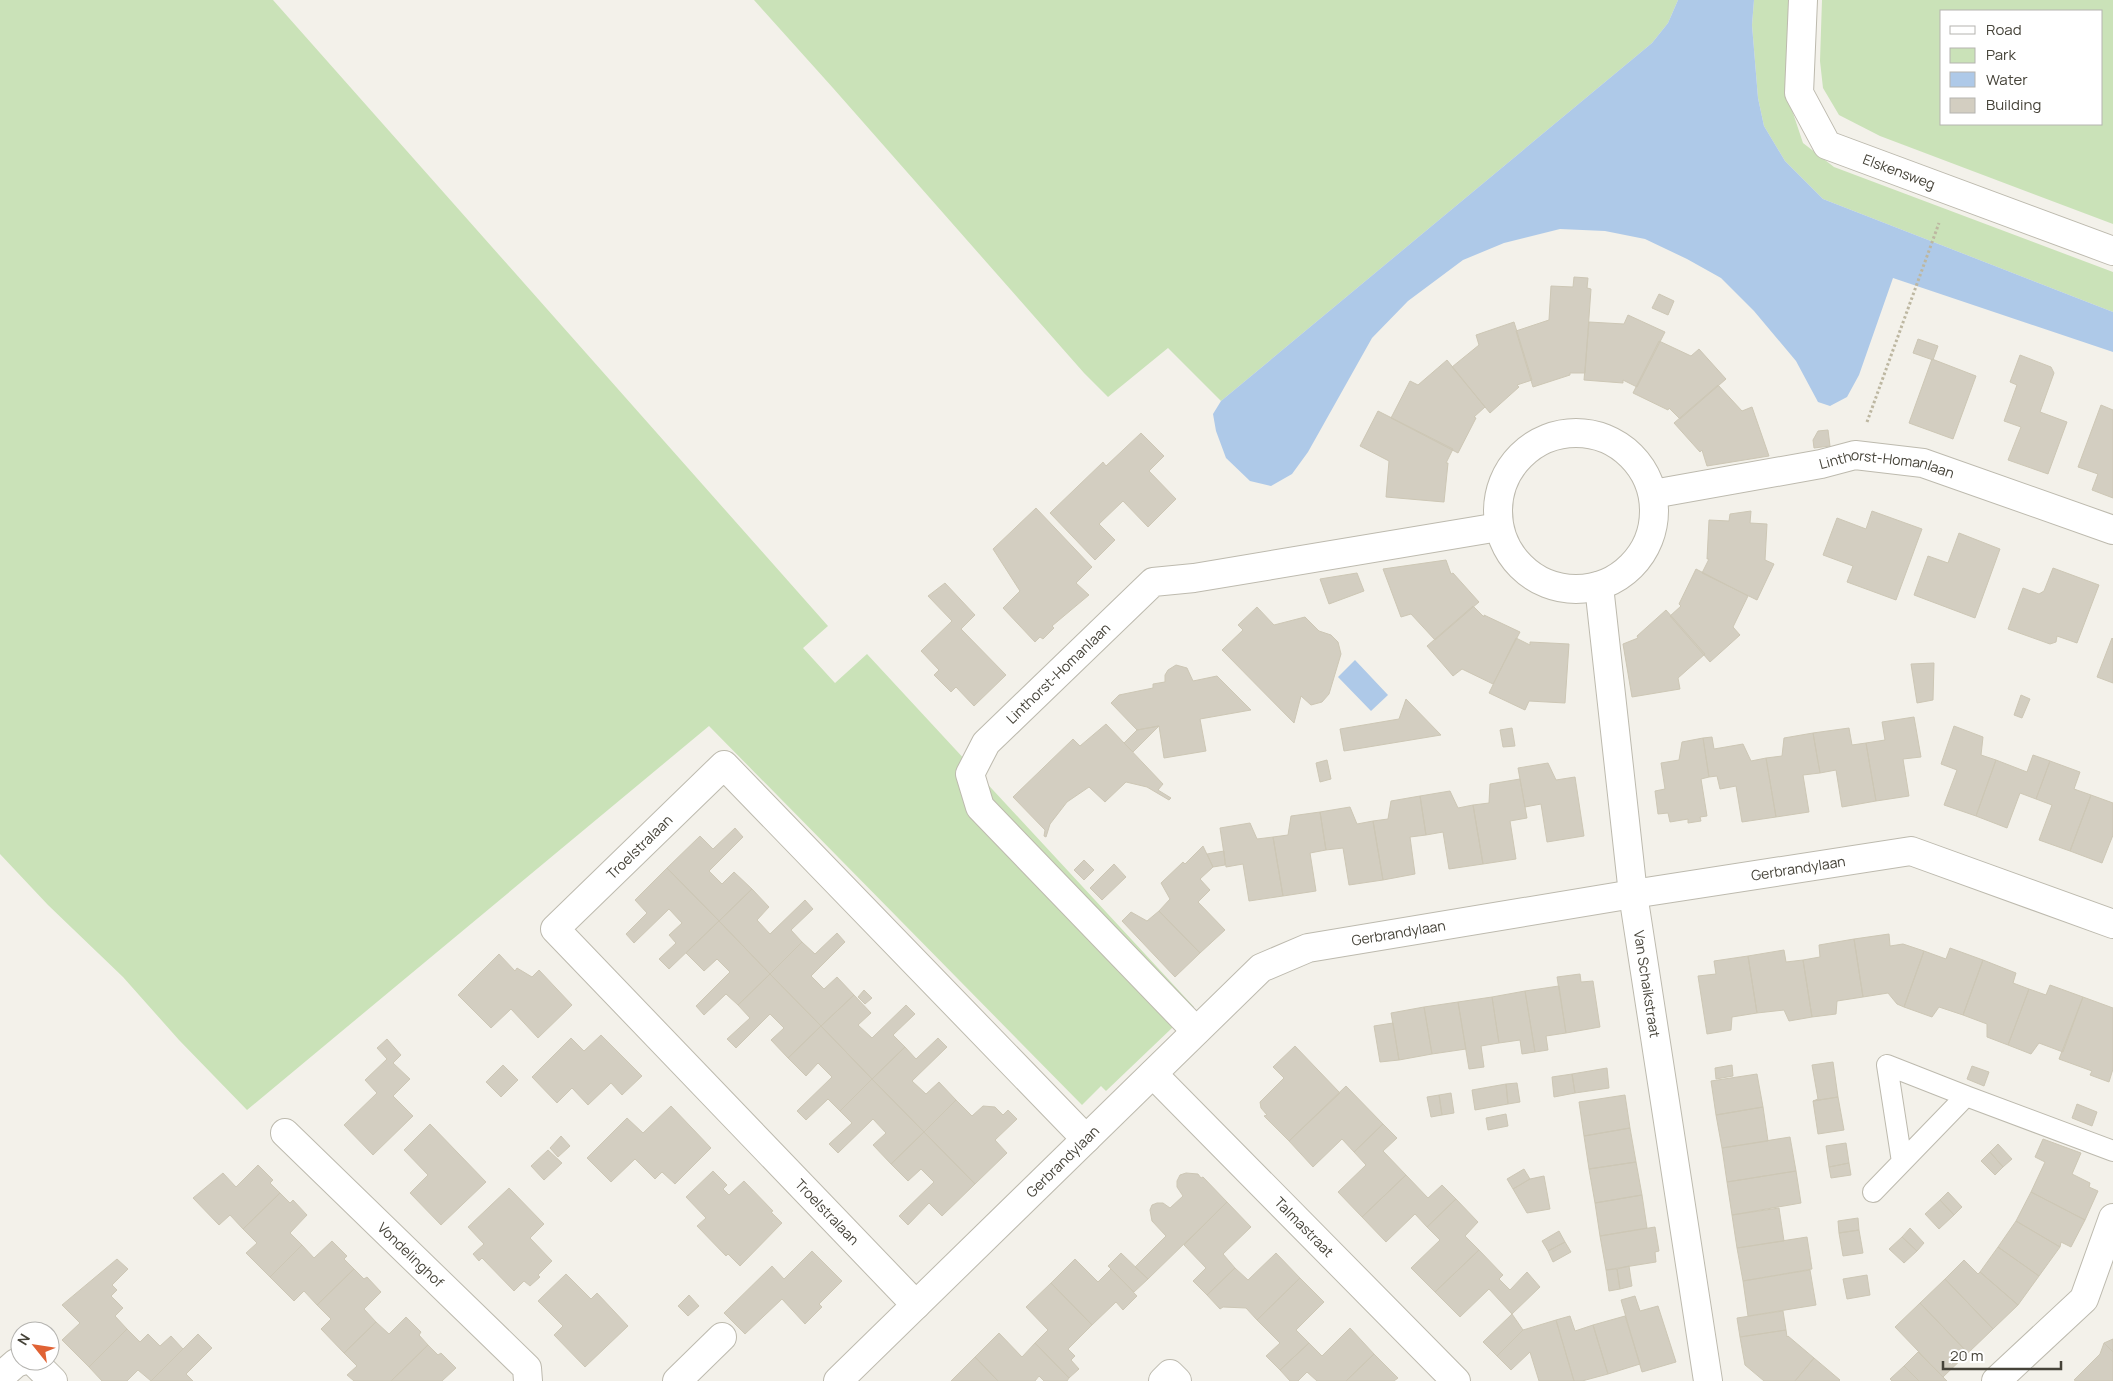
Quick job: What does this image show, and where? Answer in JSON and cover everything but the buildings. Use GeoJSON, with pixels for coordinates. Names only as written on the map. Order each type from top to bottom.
{"type":"FeatureCollection","features":[{"type":"Feature","properties":{"kind":"street","name":"Elskensweg"},"geometry":{"type":"LineString","coordinates":[[1804,0],[1799,93],[1828,145],[2113,251]]}},
{"type":"Feature","properties":{"kind":"street"},"geometry":{"type":"LineString","coordinates":[[1584,432],[1607,439],[1628,452],[1643,471],[1653,494],[1654,515],[1650,537],[1640,556],[1625,572],[1599,586],[1585,590],[1566,589],[1547,584],[1530,575],[1516,562],[1505,546],[1498,527],[1497,503],[1504,479],[1517,459],[1536,443],[1559,434],[1584,432]]}},
{"type":"Feature","properties":{"kind":"street","name":"Linthorst-Homanlaan"},"geometry":{"type":"LineString","coordinates":[[1653,494],[1821,464],[1855,456],[1923,463],[2113,530]]}},
{"type":"Feature","properties":{"kind":"street","name":"Linthorst-Homanlaan"},"geometry":{"type":"LineString","coordinates":[[1196,1031],[980,806],[970,774],[986,743],[1153,582],[1194,578],[1498,527]]}},
{"type":"Feature","properties":{"kind":"street","name":"Van Schaikstraat"},"geometry":{"type":"LineString","coordinates":[[1599,586],[1633,894],[1708,1381]]}},
{"type":"Feature","properties":{"kind":"street","name":"Troelstralaan"},"geometry":{"type":"LineString","coordinates":[[916,1305],[556,929],[570,915],[724,765],[1086,1139]]}},
{"type":"Feature","properties":{"kind":"street","name":"Gerbrandylaan"},"geometry":{"type":"LineString","coordinates":[[838,1381],[1261,968],[1308,948],[1633,894],[1911,851],[2113,924]]}},
{"type":"Feature","properties":{"kind":"street","name":"Talmastraat"},"geometry":{"type":"LineString","coordinates":[[1152,1074],[1456,1381]]}},
{"type":"Feature","properties":{"kind":"street","name":"Vondelinghof"},"geometry":{"type":"LineString","coordinates":[[285,1133],[526,1368],[528,1381]]}},
{"type":"Feature","properties":{"kind":"street"},"geometry":{"type":"LineString","coordinates":[[1996,1381],[2084,1299],[2113,1218]]}},
{"type":"Feature","properties":{"kind":"street"},"geometry":{"type":"LineString","coordinates":[[678,1381],[722,1337]]}},
{"type":"Feature","properties":{"kind":"street"},"geometry":{"type":"LineString","coordinates":[[0,1376],[10,1367]]}},
{"type":"Feature","properties":{"kind":"street"},"geometry":{"type":"LineString","coordinates":[[43,1371],[53,1381]]}},
{"type":"Feature","properties":{"kind":"street"},"geometry":{"type":"LineString","coordinates":[[1163,1381],[1170,1374],[1176,1381]]}},
{"type":"Feature","properties":{"kind":"lane"},"geometry":{"type":"LineString","coordinates":[[1902,1162],[1887,1065],[2113,1151]]}},
{"type":"Feature","properties":{"kind":"lane"},"geometry":{"type":"LineString","coordinates":[[1873,1192],[1966,1096]]}},
{"type":"Feature","properties":{"kind":"path"},"geometry":{"type":"LineString","coordinates":[[1855,456],[1939,224]]}},
{"type":"Feature","properties":{"kind":"green space"},"geometry":{"type":"Polygon","coordinates":[[[0,0],[273,0],[828,626],[803,648],[835,683],[867,654],[1194,1007],[1106,1091],[1101,1086],[1082,1105],[709,726],[247,1110],[179,1040],[123,977],[48,905],[0,854],[0,0]]]}},
{"type":"Feature","properties":{"kind":"green space"},"geometry":{"type":"Polygon","coordinates":[[[754,0],[1678,0],[1668,23],[1652,43],[1221,401],[1168,348],[1108,397],[1084,373],[754,0]]]}},
{"type":"Feature","properties":{"kind":"green space"},"geometry":{"type":"Polygon","coordinates":[[[1754,0],[1790,0],[1786,92],[1803,143],[1834,167],[2113,272],[2113,312],[1823,199],[1785,161],[1764,126],[1758,98],[1752,25],[1754,0]]]}},
{"type":"Feature","properties":{"kind":"green space"},"geometry":{"type":"Polygon","coordinates":[[[1822,0],[2113,0],[2113,224],[1880,136],[1839,115],[1823,88],[1820,61],[1822,0]]]}},
{"type":"Feature","properties":{"kind":"water"},"geometry":{"type":"Polygon","coordinates":[[[1678,0],[1754,0],[1752,25],[1758,98],[1764,126],[1785,161],[1823,199],[2113,312],[2113,352],[1893,278],[1859,375],[1847,397],[1830,406],[1818,402],[1796,361],[1754,311],[1721,278],[1645,239],[1605,231],[1560,229],[1504,243],[1463,260],[1408,301],[1372,338],[1308,452],[1292,474],[1271,486],[1250,481],[1226,458],[1216,431],[1213,414],[1221,401],[1652,43],[1668,23],[1678,0]]]}},
{"type":"Feature","properties":{"kind":"water"},"geometry":{"type":"Polygon","coordinates":[[[1355,660],[1388,695],[1371,711],[1338,677],[1355,660]]]}}]}
